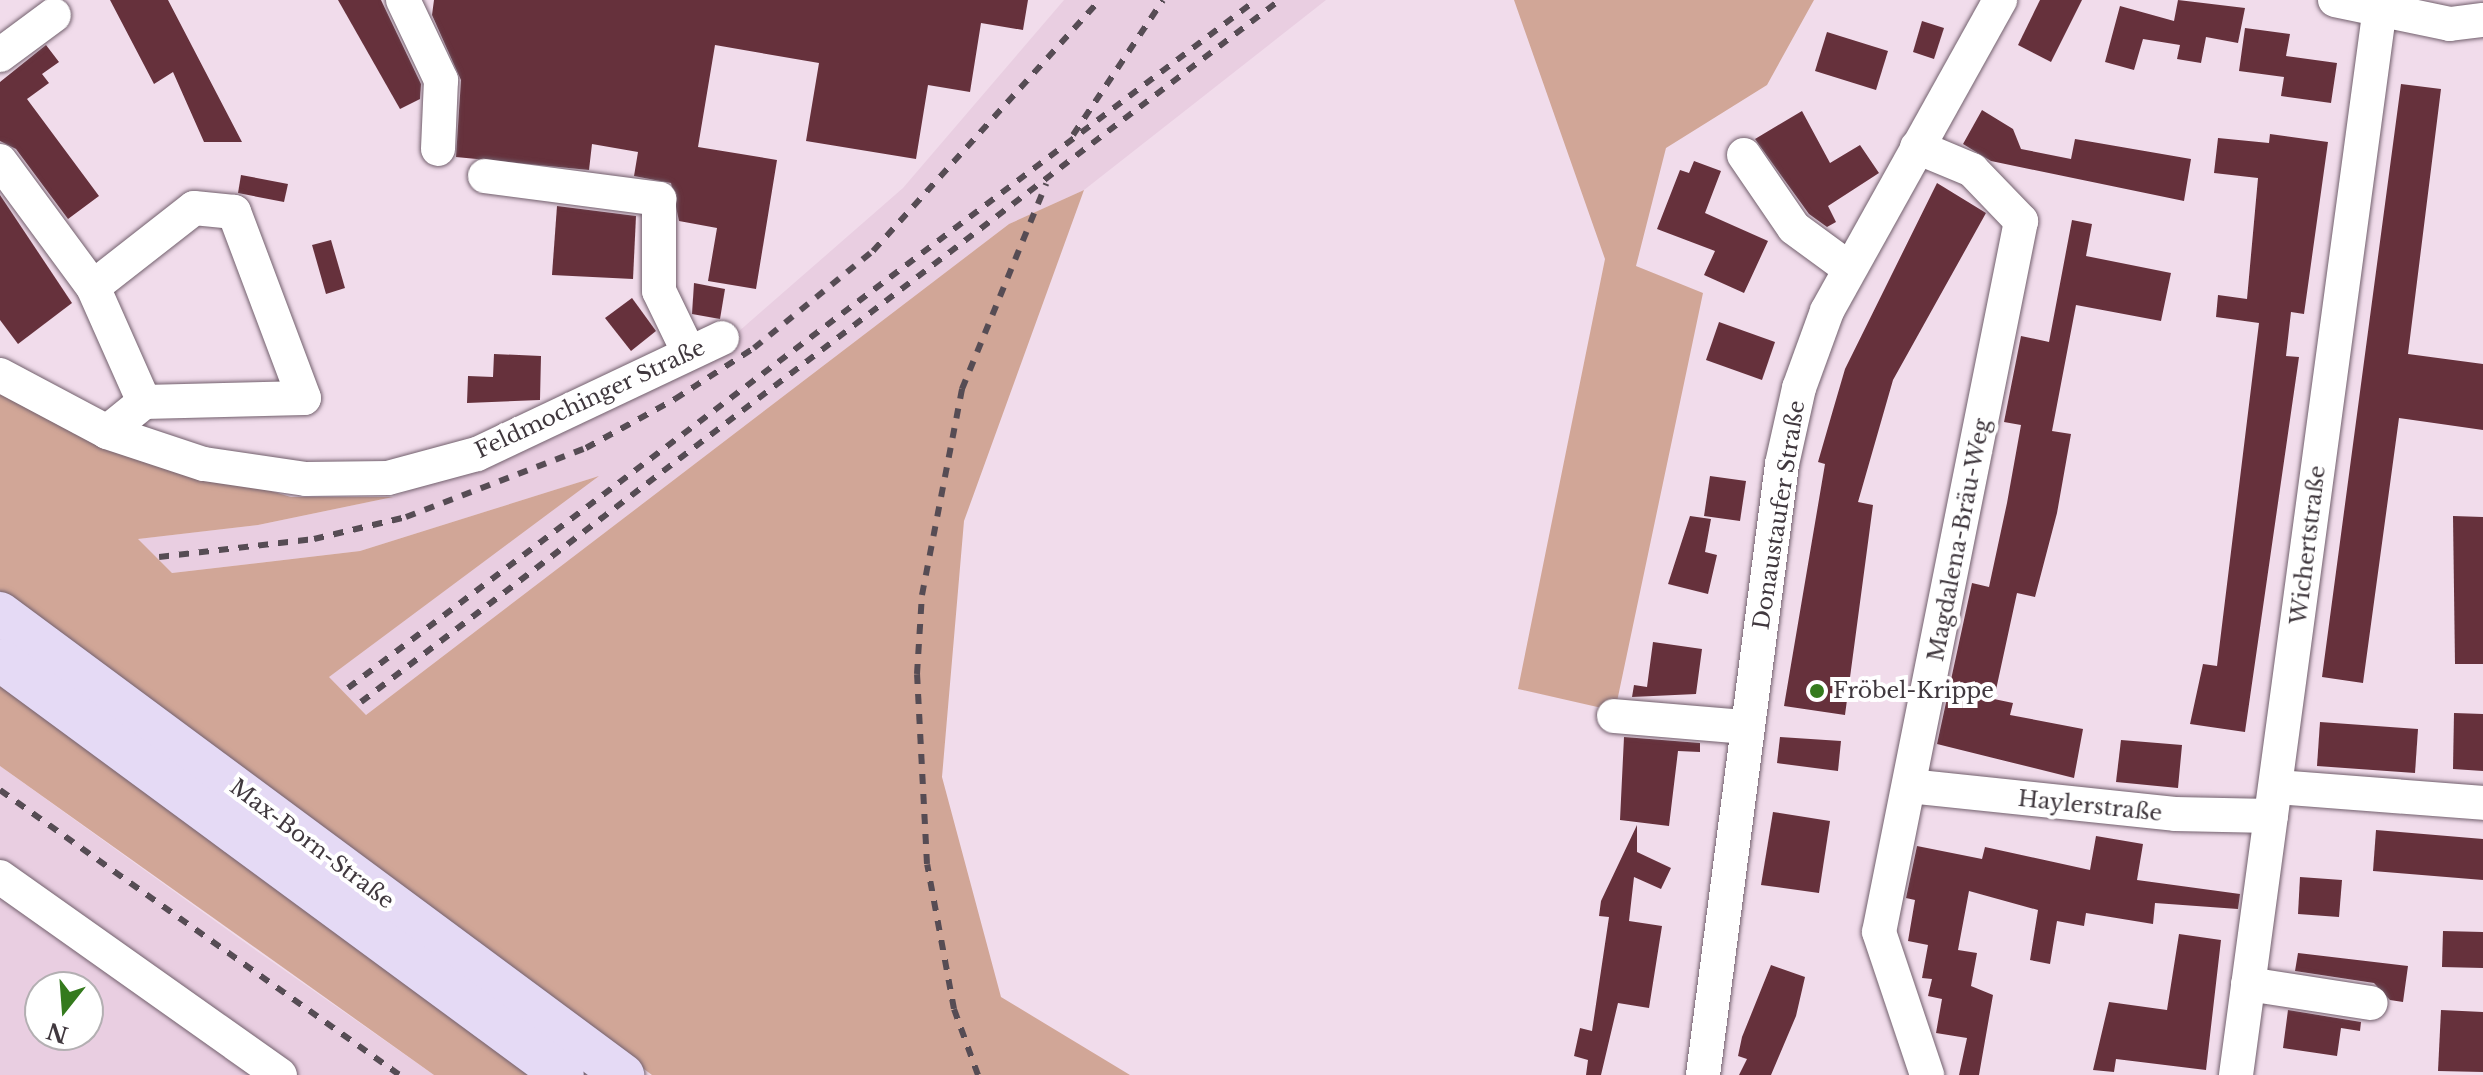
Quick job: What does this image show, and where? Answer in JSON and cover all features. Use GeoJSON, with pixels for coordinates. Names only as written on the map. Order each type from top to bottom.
{"type":"FeatureCollection","features":[{"type":"Feature","properties":{"kind":"main road","name":"Max-Born-Straße"},"geometry":{"type":"LineString","coordinates":[[0,613],[623,1075]]}},
{"type":"Feature","properties":{"kind":"main road","name":"Max-Born-Straße"},"geometry":{"type":"LineString","coordinates":[[0,660],[563,1075]]}},
{"type":"Feature","properties":{"kind":"street"},"geometry":{"type":"LineString","coordinates":[[403,0],[441,80],[438,149]]}},
{"type":"Feature","properties":{"kind":"street","name":"Donaustaufer Straße"},"geometry":{"type":"LineString","coordinates":[[1703,1075],[1745,727],[1789,433],[1827,311],[2000,0]]}},
{"type":"Feature","properties":{"kind":"street"},"geometry":{"type":"LineString","coordinates":[[2335,0],[2379,14],[2483,20]]}},
{"type":"Feature","properties":{"kind":"street","name":"Wichertstraße"},"geometry":{"type":"LineString","coordinates":[[2236,1075],[2379,14]]}},
{"type":"Feature","properties":{"kind":"street"},"geometry":{"type":"LineString","coordinates":[[0,55],[54,15]]}},
{"type":"Feature","properties":{"kind":"street","name":"Magdalena-Bräu-Weg"},"geometry":{"type":"LineString","coordinates":[[1917,147],[1972,170],[2021,221],[1879,932],[1927,1075]]}},
{"type":"Feature","properties":{"kind":"street"},"geometry":{"type":"LineString","coordinates":[[1744,155],[1794,228],[1850,269]]}},
{"type":"Feature","properties":{"kind":"street"},"geometry":{"type":"LineString","coordinates":[[0,161],[93,287],[144,402]]}},
{"type":"Feature","properties":{"kind":"street"},"geometry":{"type":"LineString","coordinates":[[485,176],[659,199],[659,291],[689,353]]}},
{"type":"Feature","properties":{"kind":"street"},"geometry":{"type":"LineString","coordinates":[[93,287],[194,208],[234,212],[304,398],[144,402],[107,432]]}},
{"type":"Feature","properties":{"kind":"street","name":"Feldmochinger Straße"},"geometry":{"type":"LineString","coordinates":[[0,375],[107,432],[204,464],[306,479],[388,478],[477,454],[722,338]]}},
{"type":"Feature","properties":{"kind":"street"},"geometry":{"type":"LineString","coordinates":[[1614,716],[1745,727]]}},
{"type":"Feature","properties":{"kind":"street","name":"Haylerstraße"},"geometry":{"type":"LineString","coordinates":[[1909,786],[2160,813],[2274,802],[2483,803]]}},
{"type":"Feature","properties":{"kind":"street"},"geometry":{"type":"LineString","coordinates":[[0,877],[280,1075]]}},
{"type":"Feature","properties":{"kind":"street"},"geometry":{"type":"LineString","coordinates":[[2248,984],[2371,1003]]}},
{"type":"Feature","properties":{"kind":"shaded area"},"geometry":{"type":"Polygon","coordinates":[[[1064,0],[1326,0],[1084,190],[1009,224],[366,715],[328,677],[596,477],[360,551],[172,573],[137,539],[258,525],[393,497],[559,434],[730,339],[903,188],[1064,0]]]}},
{"type":"Feature","properties":{"kind":"shaded area"},"geometry":{"type":"Polygon","coordinates":[[[1514,0],[1814,0],[1767,85],[1666,148],[1636,266],[1703,293],[1615,711],[1518,689],[1605,259],[1514,0]]]}},
{"type":"Feature","properties":{"kind":"shaded area"},"geometry":{"type":"Polygon","coordinates":[[[1084,190],[964,521],[942,777],[1001,997],[1130,1075],[652,1075],[0,591],[0,378],[93,438],[291,497],[393,497],[258,525],[138,539],[172,573],[360,551],[599,476],[329,677],[366,715],[1009,224],[1084,190]]]}},
{"type":"Feature","properties":{"kind":"shaded area"},"geometry":{"type":"Polygon","coordinates":[[[0,681],[536,1075],[434,1075],[0,766],[0,681]]]}},
{"type":"Feature","properties":{"kind":"shaded area"},"geometry":{"type":"Polygon","coordinates":[[[0,766],[247,944],[434,1075],[0,1075],[0,766]]]}},
{"type":"Feature","properties":{"kind":"building"},"geometry":{"type":"Polygon","coordinates":[[[110,0],[168,0],[242,142],[204,142],[173,72],[154,84],[110,0]]]}},
{"type":"Feature","properties":{"kind":"building"},"geometry":{"type":"Polygon","coordinates":[[[338,0],[381,0],[421,84],[420,99],[400,109],[338,0]]]}},
{"type":"Feature","properties":{"kind":"building"},"geometry":{"type":"Polygon","coordinates":[[[434,0],[1028,0],[1023,30],[981,23],[970,92],[928,85],[916,159],[806,141],[819,63],[715,45],[698,147],[777,160],[756,289],[708,281],[717,228],[679,221],[671,183],[634,176],[638,152],[592,144],[589,170],[456,157],[461,80],[432,15],[434,0]]]}},
{"type":"Feature","properties":{"kind":"building"},"geometry":{"type":"Polygon","coordinates":[[[2040,0],[2082,0],[2051,62],[2018,45],[2040,0]]]}},
{"type":"Feature","properties":{"kind":"building"},"geometry":{"type":"Polygon","coordinates":[[[2178,0],[2245,8],[2238,43],[2206,37],[2201,63],[2177,59],[2180,45],[2143,39],[2134,70],[2105,62],[2120,6],[2174,21],[2178,0]]]}},
{"type":"Feature","properties":{"kind":"building"},"geometry":{"type":"Polygon","coordinates":[[[1922,21],[1944,28],[1934,59],[1913,52],[1922,21]]]}},
{"type":"Feature","properties":{"kind":"building"},"geometry":{"type":"Polygon","coordinates":[[[2245,28],[2290,34],[2286,56],[2337,63],[2331,103],[2281,96],[2284,77],[2239,71],[2245,28]]]}},
{"type":"Feature","properties":{"kind":"building"},"geometry":{"type":"Polygon","coordinates":[[[1827,32],[1888,51],[1876,90],[1815,71],[1827,32]]]}},
{"type":"Feature","properties":{"kind":"building"},"geometry":{"type":"Polygon","coordinates":[[[46,45],[59,62],[42,74],[49,83],[27,99],[99,196],[68,219],[16,149],[0,141],[0,82],[46,45]]]}},
{"type":"Feature","properties":{"kind":"building"},"geometry":{"type":"Polygon","coordinates":[[[2401,84],[2441,89],[2408,354],[2483,364],[2483,430],[2399,418],[2363,683],[2322,677],[2401,84]]]}},
{"type":"Feature","properties":{"kind":"building"},"geometry":{"type":"Polygon","coordinates":[[[1982,110],[2013,129],[2021,149],[2071,159],[2075,139],[2191,159],[2184,201],[1991,161],[1963,144],[1982,110]]]}},
{"type":"Feature","properties":{"kind":"building"},"geometry":{"type":"Polygon","coordinates":[[[1802,111],[1830,163],[1860,145],[1879,173],[1828,206],[1836,222],[1827,227],[1809,214],[1755,139],[1802,111]]]}},
{"type":"Feature","properties":{"kind":"building"},"geometry":{"type":"Polygon","coordinates":[[[2270,134],[2328,142],[2304,314],[2291,312],[2286,356],[2299,357],[2245,732],[2190,724],[2203,664],[2217,666],[2259,323],[2216,317],[2218,295],[2247,299],[2258,178],[2214,173],[2218,138],[2269,143],[2270,134]]]}},
{"type":"Feature","properties":{"kind":"building"},"geometry":{"type":"Polygon","coordinates":[[[1694,161],[1721,171],[1705,213],[1768,241],[1744,293],[1704,275],[1715,251],[1657,229],[1680,170],[1689,173],[1694,161]]]}},
{"type":"Feature","properties":{"kind":"building"},"geometry":{"type":"Polygon","coordinates":[[[241,175],[288,184],[284,202],[238,193],[241,175]]]}},
{"type":"Feature","properties":{"kind":"building"},"geometry":{"type":"Polygon","coordinates":[[[1937,183],[1986,213],[1893,380],[1858,502],[1873,505],[1845,715],[1784,706],[1825,464],[1818,462],[1833,410],[1845,369],[1937,183]]]}},
{"type":"Feature","properties":{"kind":"building"},"geometry":{"type":"Polygon","coordinates":[[[0,195],[72,303],[18,344],[0,320],[0,195]]]}},
{"type":"Feature","properties":{"kind":"building"},"geometry":{"type":"Polygon","coordinates":[[[557,206],[636,216],[633,279],[552,275],[557,206]]]}},
{"type":"Feature","properties":{"kind":"building"},"geometry":{"type":"Polygon","coordinates":[[[2072,220],[2092,224],[2086,256],[2171,273],[2161,321],[2076,305],[2052,431],[2071,434],[2057,513],[2035,597],[2017,593],[1994,699],[2013,703],[2010,715],[2083,729],[2074,778],[1937,744],[1972,583],[1989,587],[2007,503],[2021,425],[2004,422],[2021,336],[2049,342],[2072,220]]]}},
{"type":"Feature","properties":{"kind":"building"},"geometry":{"type":"Polygon","coordinates":[[[331,240],[345,288],[326,294],[312,245],[331,240]]]}},
{"type":"Feature","properties":{"kind":"building"},"geometry":{"type":"Polygon","coordinates":[[[694,283],[725,289],[720,319],[692,314],[694,283]]]}},
{"type":"Feature","properties":{"kind":"building"},"geometry":{"type":"Polygon","coordinates":[[[632,298],[656,331],[631,351],[605,318],[632,298]]]}},
{"type":"Feature","properties":{"kind":"building"},"geometry":{"type":"Polygon","coordinates":[[[1719,322],[1775,342],[1762,380],[1706,360],[1719,322]]]}},
{"type":"Feature","properties":{"kind":"building"},"geometry":{"type":"Polygon","coordinates":[[[494,354],[541,356],[540,400],[467,403],[468,376],[493,377],[494,354]]]}},
{"type":"Feature","properties":{"kind":"building"},"geometry":{"type":"Polygon","coordinates":[[[1710,476],[1746,481],[1740,521],[1704,516],[1710,476]]]}},
{"type":"Feature","properties":{"kind":"building"},"geometry":{"type":"Polygon","coordinates":[[[1690,516],[1711,519],[1705,552],[1717,555],[1708,594],[1668,584],[1690,516]]]}},
{"type":"Feature","properties":{"kind":"building"},"geometry":{"type":"Polygon","coordinates":[[[2453,516],[2483,517],[2483,664],[2455,664],[2453,516]]]}},
{"type":"Feature","properties":{"kind":"building"},"geometry":{"type":"Polygon","coordinates":[[[1653,642],[1702,649],[1696,694],[1632,697],[1634,685],[1647,687],[1653,642]]]}},
{"type":"Feature","properties":{"kind":"building"},"geometry":{"type":"Polygon","coordinates":[[[2454,713],[2483,714],[2483,771],[2453,769],[2454,713]]]}},
{"type":"Feature","properties":{"kind":"building"},"geometry":{"type":"Polygon","coordinates":[[[2320,722],[2418,729],[2415,773],[2317,766],[2320,722]]]}},
{"type":"Feature","properties":{"kind":"building"},"geometry":{"type":"Polygon","coordinates":[[[1624,737],[1700,743],[1700,752],[1678,751],[1669,826],[1620,820],[1624,737]]]}},
{"type":"Feature","properties":{"kind":"building"},"geometry":{"type":"Polygon","coordinates":[[[1780,737],[1841,741],[1838,771],[1777,763],[1780,737]]]}},
{"type":"Feature","properties":{"kind":"building"},"geometry":{"type":"Polygon","coordinates":[[[2121,740],[2182,745],[2178,788],[2116,782],[2121,740]]]}},
{"type":"Feature","properties":{"kind":"building"},"geometry":{"type":"Polygon","coordinates":[[[1773,812],[1830,821],[1819,893],[1761,885],[1773,812]]]}},
{"type":"Feature","properties":{"kind":"building"},"geometry":{"type":"Polygon","coordinates":[[[1637,825],[1637,852],[1671,868],[1661,889],[1634,877],[1629,921],[1662,926],[1649,1008],[1618,1003],[1601,1075],[1586,1075],[1588,1060],[1574,1056],[1580,1028],[1592,1031],[1609,917],[1599,916],[1601,901],[1637,825]]]}},
{"type":"Feature","properties":{"kind":"building"},"geometry":{"type":"Polygon","coordinates":[[[2376,830],[2483,839],[2483,880],[2373,871],[2376,830]]]}},
{"type":"Feature","properties":{"kind":"building"},"geometry":{"type":"Polygon","coordinates":[[[2096,836],[2143,844],[2137,880],[2240,894],[2238,909],[2155,903],[2153,924],[2086,913],[2084,926],[2057,921],[2050,964],[2030,960],[2038,910],[1969,891],[1958,950],[1977,953],[1971,986],[1993,995],[1979,1075],[1959,1075],[1967,1038],[1936,1033],[1942,999],[1928,996],[1932,979],[1922,978],[1928,945],[1908,941],[1915,900],[1906,898],[1917,846],[1982,859],[1985,847],[2090,870],[2096,836]]]}},
{"type":"Feature","properties":{"kind":"building"},"geometry":{"type":"Polygon","coordinates":[[[2300,877],[2342,880],[2339,917],[2298,914],[2300,877]]]}},
{"type":"Feature","properties":{"kind":"building"},"geometry":{"type":"Polygon","coordinates":[[[2443,931],[2483,932],[2483,968],[2442,967],[2443,931]]]}},
{"type":"Feature","properties":{"kind":"building"},"geometry":{"type":"Polygon","coordinates":[[[2179,934],[2221,940],[2206,1070],[2116,1059],[2114,1072],[2093,1070],[2109,1002],[2167,1010],[2179,934]]]}},
{"type":"Feature","properties":{"kind":"building"},"geometry":{"type":"Polygon","coordinates":[[[2298,953],[2408,966],[2403,1002],[2390,1000],[2374,983],[2295,971],[2298,953]]]}},
{"type":"Feature","properties":{"kind":"building"},"geometry":{"type":"Polygon","coordinates":[[[1771,965],[1805,977],[1796,1016],[1771,1075],[1739,1075],[1747,1059],[1738,1056],[1742,1037],[1771,965]]]}},
{"type":"Feature","properties":{"kind":"building"},"geometry":{"type":"Polygon","coordinates":[[[2288,1010],[2361,1022],[2360,1031],[2341,1028],[2337,1056],[2283,1048],[2288,1010]]]}},
{"type":"Feature","properties":{"kind":"building"},"geometry":{"type":"Polygon","coordinates":[[[2441,1010],[2483,1012],[2483,1072],[2438,1071],[2441,1010]]]}},
{"type":"Feature","properties":{"kind":"railway"},"geometry":{"type":"LineString","coordinates":[[159,557],[314,539],[406,517],[586,448],[675,399],[754,348],[873,251],[1100,0]]}},
{"type":"Feature","properties":{"kind":"railway"},"geometry":{"type":"LineString","coordinates":[[1073,135],[1163,0]]}},
{"type":"Feature","properties":{"kind":"railway"},"geometry":{"type":"LineString","coordinates":[[348,688],[1256,0]]}},
{"type":"Feature","properties":{"kind":"railway"},"geometry":{"type":"LineString","coordinates":[[361,702],[1280,0]]}},
{"type":"Feature","properties":{"kind":"railway"},"geometry":{"type":"LineString","coordinates":[[978,1075],[954,1009],[927,864],[917,674],[922,595],[962,389],[1046,184]]}},
{"type":"Feature","properties":{"kind":"railway"},"geometry":{"type":"LineString","coordinates":[[0,790],[399,1075]]}},
{"type":"Feature","properties":{"kind":"place","name":"Fröbel-Krippe"},"geometry":{"type":"Point","coordinates":[1817,691]}}]}
